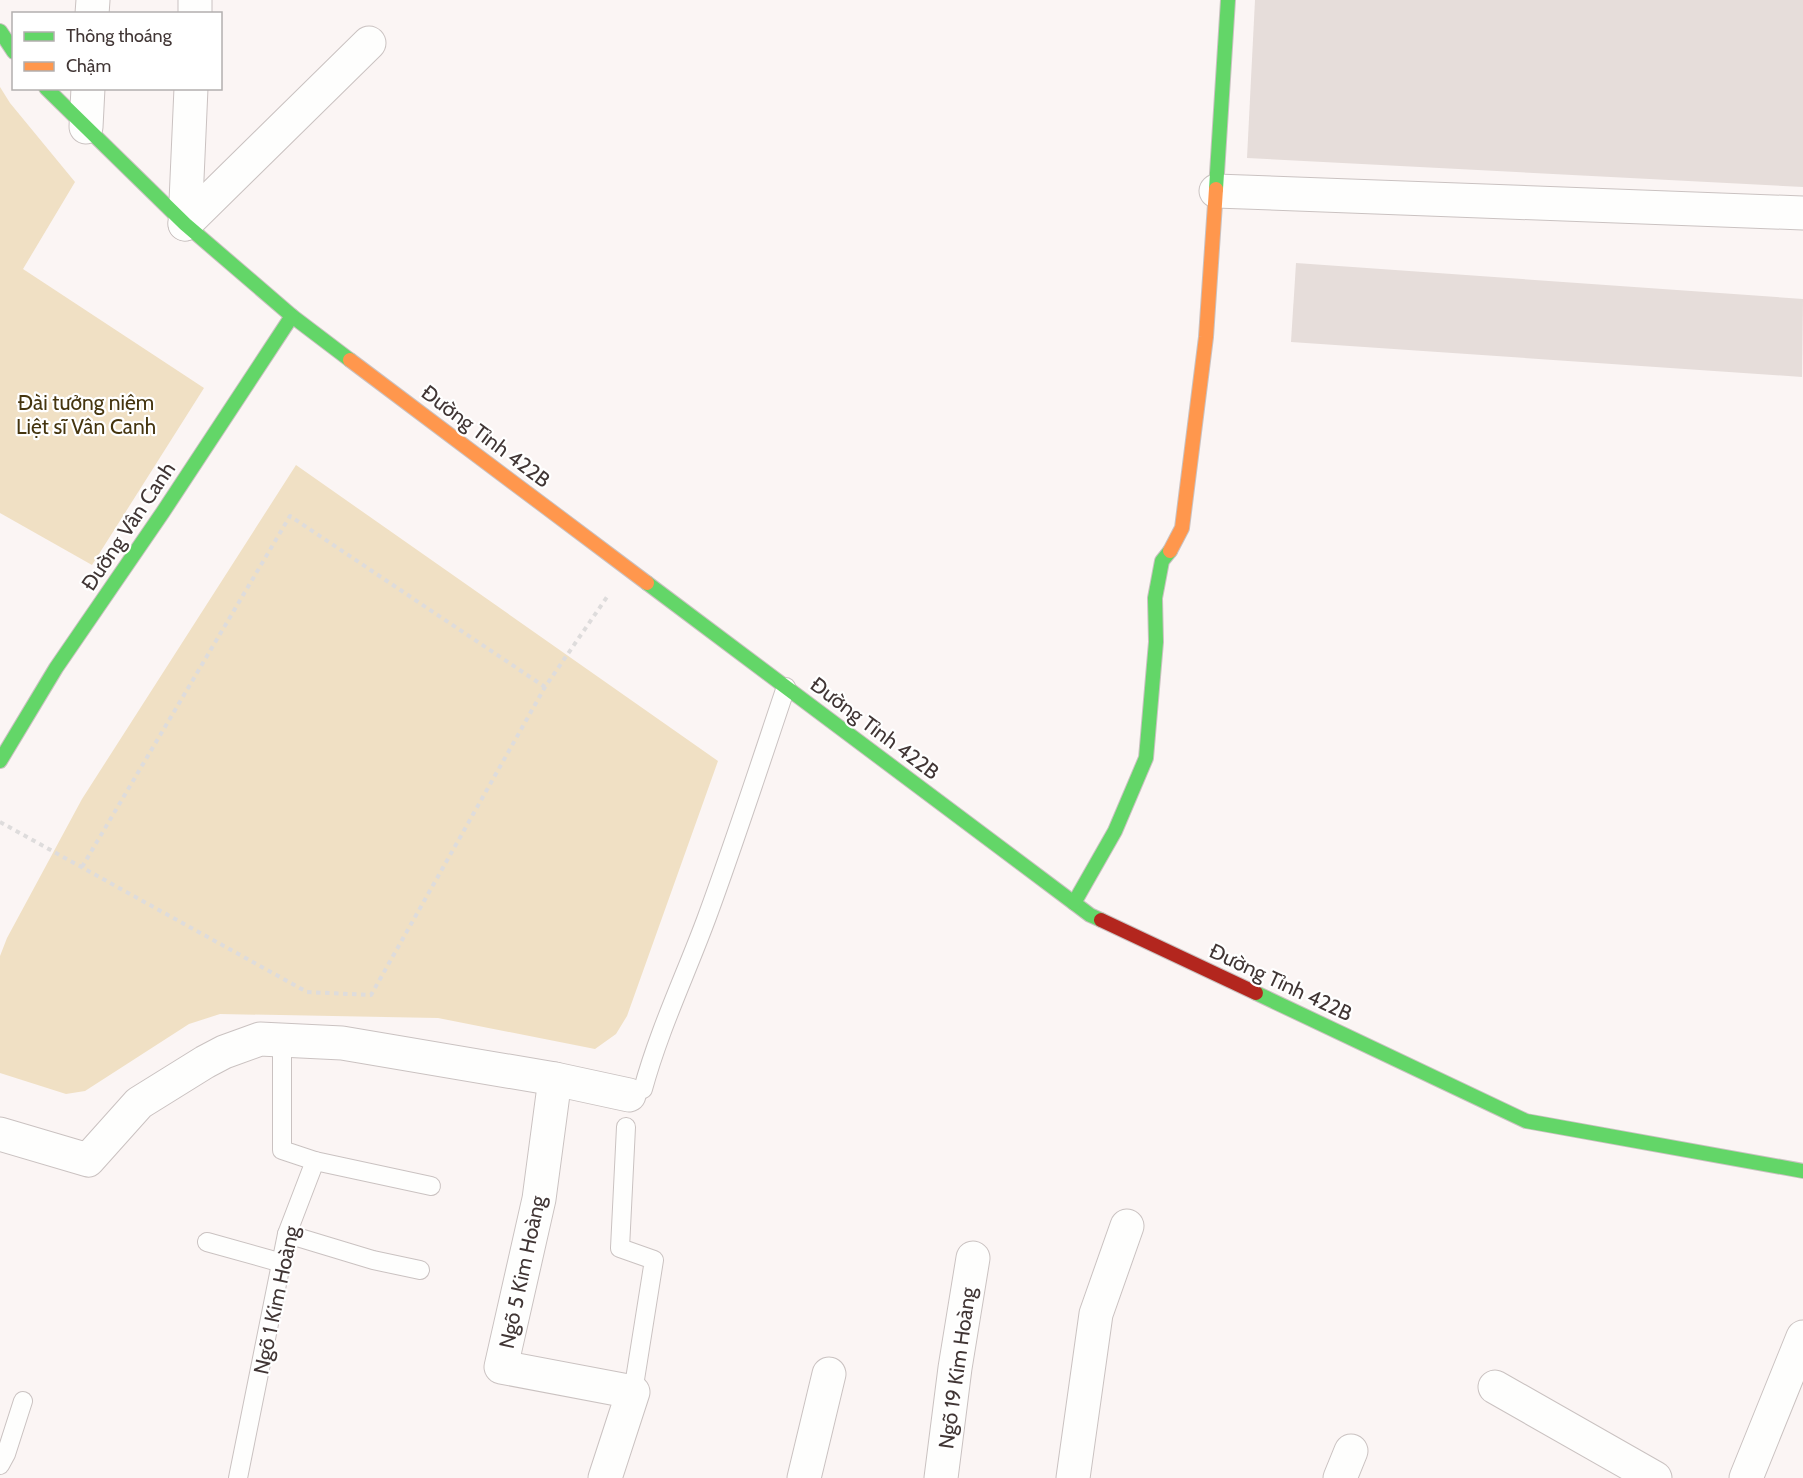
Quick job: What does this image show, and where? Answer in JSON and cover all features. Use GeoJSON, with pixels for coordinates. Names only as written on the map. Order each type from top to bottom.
{"type":"FeatureCollection","features":[{"type":"Feature","properties":{"kind":"main road"},"geometry":{"type":"LineString","coordinates":[[1074,903],[1115,831],[1146,758],[1156,642],[1155,598],[1162,561],[1182,528],[1206,337],[1228,0]]}},
{"type":"Feature","properties":{"kind":"main road"},"geometry":{"type":"LineString","coordinates":[[0,31],[12,49]]}},
{"type":"Feature","properties":{"kind":"main road","name":"Đường Tỉnh 422B"},"geometry":{"type":"LineString","coordinates":[[48,90],[185,224],[292,315],[1074,903],[1101,920],[1526,1121],[1803,1171]]}},
{"type":"Feature","properties":{"kind":"main road","name":"Đường Vân Canh"},"geometry":{"type":"LineString","coordinates":[[0,761],[56,669],[163,512],[292,315]]}},
{"type":"Feature","properties":{"kind":"street"},"geometry":{"type":"LineString","coordinates":[[185,224],[369,43]]}},
{"type":"Feature","properties":{"kind":"street"},"geometry":{"type":"LineString","coordinates":[[86,127],[88,90]]}},
{"type":"Feature","properties":{"kind":"street"},"geometry":{"type":"LineString","coordinates":[[185,224],[191,90]]}},
{"type":"Feature","properties":{"kind":"street"},"geometry":{"type":"LineString","coordinates":[[1216,191],[1803,213]]}},
{"type":"Feature","properties":{"kind":"street"},"geometry":{"type":"LineString","coordinates":[[0,1134],[88,1160],[139,1103],[224,1052],[260,1039],[342,1043],[555,1079],[629,1095]]}},
{"type":"Feature","properties":{"kind":"street","name":"Ngõ 5 Kim Hoàng"},"geometry":{"type":"LineString","coordinates":[[555,1079],[539,1198],[501,1367],[633,1392]]}},
{"type":"Feature","properties":{"kind":"street"},"geometry":{"type":"LineString","coordinates":[[1073,1478],[1096,1314],[1127,1226]]}},
{"type":"Feature","properties":{"kind":"street","name":"Ngõ 19 Kim Hoàng"},"geometry":{"type":"LineString","coordinates":[[941,1478],[955,1368],[973,1258]]}},
{"type":"Feature","properties":{"kind":"street"},"geometry":{"type":"LineString","coordinates":[[1746,1478],[1803,1337]]}},
{"type":"Feature","properties":{"kind":"street"},"geometry":{"type":"LineString","coordinates":[[804,1478],[829,1374]]}},
{"type":"Feature","properties":{"kind":"street"},"geometry":{"type":"LineString","coordinates":[[1495,1387],[1655,1478]]}},
{"type":"Feature","properties":{"kind":"street"},"geometry":{"type":"LineString","coordinates":[[605,1478],[633,1392]]}},
{"type":"Feature","properties":{"kind":"lane"},"geometry":{"type":"LineString","coordinates":[[629,1095],[643,1089],[734,840],[786,687]]}},
{"type":"Feature","properties":{"kind":"lane"},"geometry":{"type":"LineString","coordinates":[[282,1040],[282,1150],[315,1161],[431,1186]]}},
{"type":"Feature","properties":{"kind":"lane"},"geometry":{"type":"LineString","coordinates":[[626,1127],[620,1248],[654,1260],[633,1392]]}},
{"type":"Feature","properties":{"kind":"lane","name":"Ngõ 1 Kim Hoàng"},"geometry":{"type":"LineString","coordinates":[[238,1478],[287,1234],[315,1161]]}},
{"type":"Feature","properties":{"kind":"lane"},"geometry":{"type":"LineString","coordinates":[[287,1234],[373,1260],[420,1270]]}},
{"type":"Feature","properties":{"kind":"lane"},"geometry":{"type":"LineString","coordinates":[[207,1242],[282,1263]]}},
{"type":"Feature","properties":{"kind":"lane"},"geometry":{"type":"LineString","coordinates":[[0,1465],[6,1454],[23,1401]]}},
{"type":"Feature","properties":{"kind":"path"},"geometry":{"type":"LineString","coordinates":[[82,867],[290,516],[545,687]]}},
{"type":"Feature","properties":{"kind":"path"},"geometry":{"type":"LineString","coordinates":[[0,822],[306,992],[371,995],[545,687],[627,568]]}},
{"type":"Feature","properties":{"kind":"green space","name":"Đài tưởng niệm Liệt sĩ Vân Canh"},"geometry":{"type":"Polygon","coordinates":[[[0,87],[10,103],[75,182],[23,269],[204,388],[92,565],[0,513],[0,87]]]}},
{"type":"Feature","properties":{"kind":"green space"},"geometry":{"type":"Polygon","coordinates":[[[296,465],[718,761],[627,1016],[616,1034],[595,1049],[438,1018],[220,1014],[189,1024],[85,1091],[66,1094],[0,1073],[0,956],[7,938],[82,799],[296,465]]]}},
{"type":"Feature","properties":{"kind":"building"},"geometry":{"type":"Polygon","coordinates":[[[1255,0],[1803,0],[1803,187],[1247,158],[1255,0]]]}},
{"type":"Feature","properties":{"kind":"building"},"geometry":{"type":"Polygon","coordinates":[[[1296,263],[1803,299],[1802,377],[1291,342],[1296,263]]]}},
{"type":"Feature","properties":{"kind":"traffic: fast"},"geometry":{"type":"LineString","coordinates":[[1216,189],[1228,0]]}},
{"type":"Feature","properties":{"kind":"traffic: fast"},"geometry":{"type":"LineString","coordinates":[[0,31],[12,49]]}},
{"type":"Feature","properties":{"kind":"traffic: fast"},"geometry":{"type":"LineString","coordinates":[[48,90],[185,224],[292,316],[350,360]]}},
{"type":"Feature","properties":{"kind":"traffic: fast"},"geometry":{"type":"LineString","coordinates":[[0,761],[56,668],[163,512],[292,316]]}},
{"type":"Feature","properties":{"kind":"traffic: fast"},"geometry":{"type":"LineString","coordinates":[[1074,903],[1115,831],[1146,758],[1156,642],[1155,598],[1162,561],[1170,551]]}},
{"type":"Feature","properties":{"kind":"traffic: fast"},"geometry":{"type":"LineString","coordinates":[[647,583],[1090,915],[1101,920]]}},
{"type":"Feature","properties":{"kind":"traffic: fast"},"geometry":{"type":"LineString","coordinates":[[1256,993],[1526,1121],[1803,1171]]}},
{"type":"Feature","properties":{"kind":"traffic: slow"},"geometry":{"type":"LineString","coordinates":[[1170,551],[1182,528],[1206,337],[1216,189]]}},
{"type":"Feature","properties":{"kind":"traffic: slow"},"geometry":{"type":"LineString","coordinates":[[350,360],[647,583]]}},
{"type":"Feature","properties":{"kind":"traffic: jam"},"geometry":{"type":"LineString","coordinates":[[1101,920],[1256,993]]}}]}
